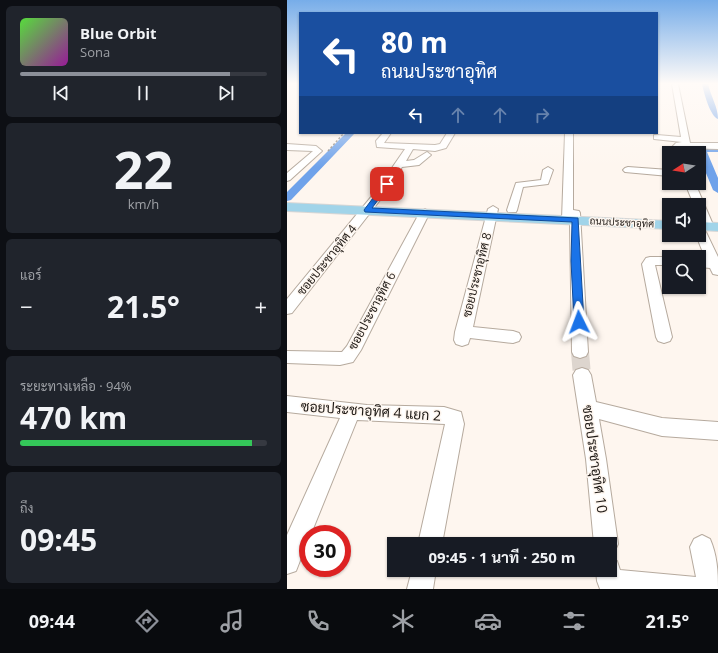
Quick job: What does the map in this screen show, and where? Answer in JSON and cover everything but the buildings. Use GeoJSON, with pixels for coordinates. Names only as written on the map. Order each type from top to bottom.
{"type":"FeatureCollection","features":[{"type":"Feature","properties":{"kind":"main road","name":"ถนนประชาอุทิศ"},"geometry":{"type":"LineString","coordinates":[[288,204],[572,216],[662,218]]}},
{"type":"Feature","properties":{"kind":"main road","name":"ถนนประชาอุทิศ"},"geometry":{"type":"LineString","coordinates":[[369,207],[425,212],[492,212],[512,210],[662,224]]}},
{"type":"Feature","properties":{"kind":"street"},"geometry":{"type":"LineString","coordinates":[[680,111],[685,142]]}},
{"type":"Feature","properties":{"kind":"street"},"geometry":{"type":"LineString","coordinates":[[386,134],[380,141],[381,145],[410,148],[440,148],[443,146],[450,134]]}},
{"type":"Feature","properties":{"kind":"street"},"geometry":{"type":"LineString","coordinates":[[569,134],[580,352]]}},
{"type":"Feature","properties":{"kind":"street"},"geometry":{"type":"LineString","coordinates":[[657,137],[718,146]]}},
{"type":"Feature","properties":{"kind":"street"},"geometry":{"type":"LineString","coordinates":[[677,146],[685,142]]}},
{"type":"Feature","properties":{"kind":"street"},"geometry":{"type":"LineString","coordinates":[[287,147],[316,149],[318,151],[287,178]]}},
{"type":"Feature","properties":{"kind":"street","name":"ซอยประชาอุทิศ 4"},"geometry":{"type":"LineString","coordinates":[[288,307],[369,207],[410,148]]}},
{"type":"Feature","properties":{"kind":"street"},"geometry":{"type":"LineString","coordinates":[[400,164],[417,163],[427,156]]}},
{"type":"Feature","properties":{"kind":"street"},"geometry":{"type":"LineString","coordinates":[[512,210],[519,185],[545,182],[548,170]]}},
{"type":"Feature","properties":{"kind":"street"},"geometry":{"type":"LineString","coordinates":[[628,170],[662,172]]}},
{"type":"Feature","properties":{"kind":"street"},"geometry":{"type":"LineString","coordinates":[[693,190],[707,224],[717,267],[706,265]]}},
{"type":"Feature","properties":{"kind":"street","name":"ซอยประชาอุทิศ 6"},"geometry":{"type":"LineString","coordinates":[[287,357],[340,359],[347,357],[353,350],[425,212]]}},
{"type":"Feature","properties":{"kind":"street","name":"ซอยประชาอุทิศ 8"},"geometry":{"type":"LineString","coordinates":[[492,212],[463,336],[513,337]]}},
{"type":"Feature","properties":{"kind":"street"},"geometry":{"type":"LineString","coordinates":[[662,261],[653,260],[648,264],[664,337]]}},
{"type":"Feature","properties":{"kind":"street","name":"ซอยประชาอุทิศ 10"},"geometry":{"type":"LineString","coordinates":[[582,375],[596,459],[605,537]]}},
{"type":"Feature","properties":{"kind":"street","name":"ซอยประชาอุทิศ 4 แยก 2"},"geometry":{"type":"LineString","coordinates":[[287,404],[352,411],[444,415],[454,418],[455,424],[431,537]]}},
{"type":"Feature","properties":{"kind":"street"},"geometry":{"type":"LineString","coordinates":[[588,408],[662,427],[718,431]]}},
{"type":"Feature","properties":{"kind":"street"},"geometry":{"type":"LineString","coordinates":[[287,562],[352,411]]}},
{"type":"Feature","properties":{"kind":"street"},"geometry":{"type":"LineString","coordinates":[[702,547],[711,589]]}},
{"type":"Feature","properties":{"kind":"street"},"geometry":{"type":"LineString","coordinates":[[420,589],[423,577]]}},
{"type":"Feature","properties":{"kind":"street"},"geometry":{"type":"LineString","coordinates":[[616,577],[694,589]]}},
{"type":"Feature","properties":{"kind":"waterway"},"geometry":{"type":"LineString","coordinates":[[715,111],[718,117]]}},
{"type":"Feature","properties":{"kind":"waterway"},"geometry":{"type":"LineString","coordinates":[[287,198],[350,134]]}},
{"type":"Feature","properties":{"kind":"waterway"},"geometry":{"type":"LineString","coordinates":[[718,149],[701,149],[718,190]]}},
{"type":"Feature","properties":{"kind":"tunnel"},"geometry":{"type":"LineString","coordinates":[[580,352],[582,375]]}},
{"type":"Feature","properties":{"kind":"route"},"geometry":{"type":"LineString","coordinates":[[387,184],[367,210],[576,220],[576,261],[579,322]]}}]}
